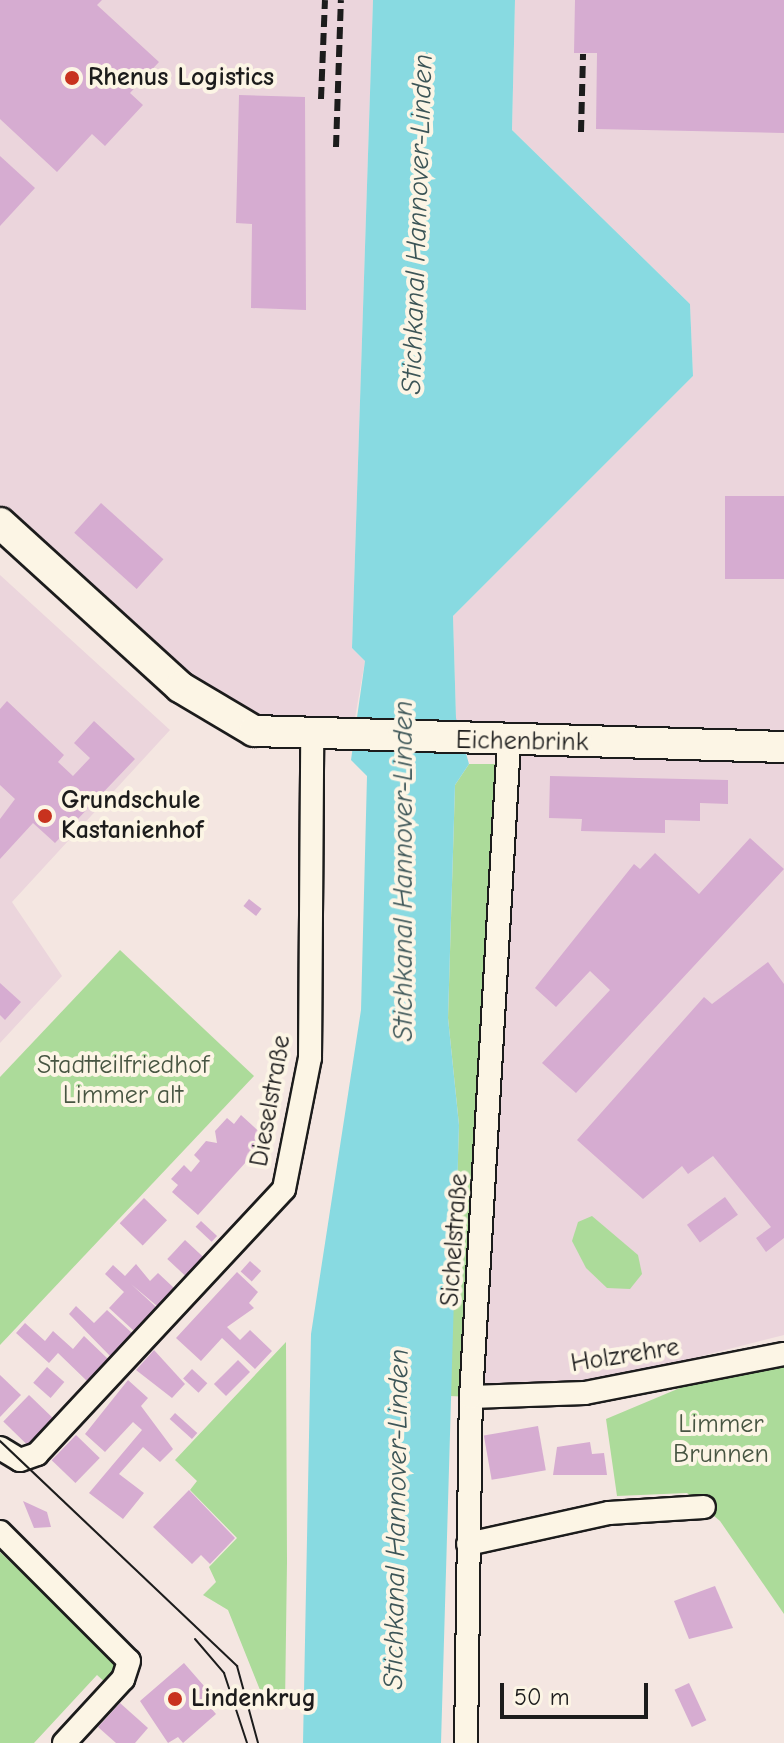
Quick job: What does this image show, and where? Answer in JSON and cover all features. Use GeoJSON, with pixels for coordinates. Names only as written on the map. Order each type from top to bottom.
{"type":"FeatureCollection","features":[{"type":"Feature","properties":{"kind":"main road","name":"Eichenbrink"},"geometry":{"type":"LineString","coordinates":[[0,523],[214,713],[254,731],[344,739],[784,747]]}},
{"type":"Feature","properties":{"kind":"street","name":"Dieselstraße"},"geometry":{"type":"LineString","coordinates":[[7,1455],[37,1454],[284,1189],[310,1058],[312,738]]}},
{"type":"Feature","properties":{"kind":"street","name":"Sichelstraße"},"geometry":{"type":"LineString","coordinates":[[466,1743],[471,1397],[509,742]]}},
{"type":"Feature","properties":{"kind":"street","name":"Holzrehre"},"geometry":{"type":"LineString","coordinates":[[471,1397],[585,1393],[784,1354]]}},
{"type":"Feature","properties":{"kind":"street"},"geometry":{"type":"LineString","coordinates":[[468,1544],[609,1513],[704,1507]]}},
{"type":"Feature","properties":{"kind":"street"},"geometry":{"type":"LineString","coordinates":[[0,1532],[129,1661],[123,1679],[64,1743]]}},
{"type":"Feature","properties":{"kind":"shaded area"},"geometry":{"type":"Polygon","coordinates":[[[0,0],[373,0],[352,648],[365,661],[355,718],[456,718],[453,616],[693,376],[690,304],[512,130],[515,0],[784,0],[784,1335],[643,1371],[471,1397],[509,742],[254,731],[0,523],[0,0]]]}},
{"type":"Feature","properties":{"kind":"shaded area","name":"Grundschule Kastanienhof"},"geometry":{"type":"Polygon","coordinates":[[[0,575],[170,730],[12,902],[62,976],[0,1043],[0,575]]]}},
{"type":"Feature","properties":{"kind":"green space"},"geometry":{"type":"Polygon","coordinates":[[[469,764],[508,764],[471,1397],[450,1396],[459,1125],[448,1018],[455,785],[469,764]]]}},
{"type":"Feature","properties":{"kind":"green space","name":"Stadtteilfriedhof Limmer alt"},"geometry":{"type":"Polygon","coordinates":[[[120,950],[254,1076],[0,1345],[0,1077],[120,950]]]}},
{"type":"Feature","properties":{"kind":"green space"},"geometry":{"type":"Polygon","coordinates":[[[592,1216],[638,1255],[642,1274],[630,1289],[607,1288],[586,1268],[572,1241],[578,1222],[592,1216]]]}},
{"type":"Feature","properties":{"kind":"green space"},"geometry":{"type":"Polygon","coordinates":[[[286,1342],[285,1705],[262,1695],[228,1610],[203,1595],[216,1582],[209,1567],[237,1538],[190,1490],[197,1481],[175,1460],[286,1342]]]}},
{"type":"Feature","properties":{"kind":"green space","name":"Limmer Brunnen"},"geometry":{"type":"Polygon","coordinates":[[[784,1358],[784,1614],[720,1521],[687,1493],[617,1496],[606,1419],[706,1377],[784,1358]]]}},
{"type":"Feature","properties":{"kind":"green space"},"geometry":{"type":"Polygon","coordinates":[[[0,1552],[117,1664],[107,1684],[97,1675],[34,1743],[0,1743],[0,1552]]]}},
{"type":"Feature","properties":{"kind":"water","name":"Stichkanal Hannover-Linden"},"geometry":{"type":"Polygon","coordinates":[[[373,0],[515,0],[512,130],[690,304],[693,376],[453,616],[456,718],[469,764],[455,785],[448,1018],[459,1125],[441,1743],[303,1743],[311,1334],[361,1010],[367,776],[351,760],[365,661],[352,648],[373,0]]]}},
{"type":"Feature","properties":{"kind":"building","name":"Rhenus Logistics"},"geometry":{"type":"Polygon","coordinates":[[[0,0],[102,0],[97,5],[159,62],[130,93],[143,105],[105,146],[92,134],[57,172],[0,119],[0,0]]]}},
{"type":"Feature","properties":{"kind":"building"},"geometry":{"type":"Polygon","coordinates":[[[575,0],[784,0],[784,133],[596,129],[597,53],[574,53],[575,0]]]}},
{"type":"Feature","properties":{"kind":"building"},"geometry":{"type":"Polygon","coordinates":[[[239,95],[305,97],[306,310],[251,308],[252,224],[236,223],[239,95]]]}},
{"type":"Feature","properties":{"kind":"building"},"geometry":{"type":"Polygon","coordinates":[[[0,156],[35,188],[0,226],[0,156]]]}},
{"type":"Feature","properties":{"kind":"building"},"geometry":{"type":"Polygon","coordinates":[[[725,496],[784,496],[784,579],[725,579],[725,496]]]}},
{"type":"Feature","properties":{"kind":"building"},"geometry":{"type":"Polygon","coordinates":[[[101,503],[163,559],[137,589],[74,533],[101,503]]]}},
{"type":"Feature","properties":{"kind":"building"},"geometry":{"type":"Polygon","coordinates":[[[7,701],[64,755],[58,762],[73,776],[90,758],[74,743],[94,721],[135,759],[55,843],[33,823],[0,859],[0,819],[15,799],[0,785],[0,709],[7,701]]]}},
{"type":"Feature","properties":{"kind":"building"},"geometry":{"type":"Polygon","coordinates":[[[550,776],[728,780],[728,804],[700,803],[700,821],[665,820],[665,833],[581,831],[582,819],[549,818],[550,776]]]}},
{"type":"Feature","properties":{"kind":"building"},"geometry":{"type":"Polygon","coordinates":[[[750,838],[784,869],[576,1093],[542,1063],[610,990],[590,971],[556,1007],[535,988],[634,864],[640,869],[655,853],[699,894],[750,838]]]}},
{"type":"Feature","properties":{"kind":"building"},"geometry":{"type":"Polygon","coordinates":[[[249,899],[262,909],[256,916],[243,906],[249,899]]]}},
{"type":"Feature","properties":{"kind":"building"},"geometry":{"type":"Polygon","coordinates":[[[768,962],[784,984],[784,1238],[766,1252],[756,1238],[771,1227],[713,1156],[688,1174],[682,1166],[643,1199],[577,1140],[704,997],[712,1004],[768,962]]]}},
{"type":"Feature","properties":{"kind":"building"},"geometry":{"type":"Polygon","coordinates":[[[0,983],[21,1002],[5,1020],[0,1015],[0,983]]]}},
{"type":"Feature","properties":{"kind":"building"},"geometry":{"type":"Polygon","coordinates":[[[241,1115],[267,1139],[198,1215],[172,1192],[178,1185],[171,1179],[184,1165],[191,1172],[200,1161],[194,1155],[206,1141],[217,1143],[215,1131],[227,1118],[234,1124],[241,1115]]]}},
{"type":"Feature","properties":{"kind":"building"},"geometry":{"type":"Polygon","coordinates":[[[725,1197],[738,1215],[700,1242],[687,1225],[725,1197]]]}},
{"type":"Feature","properties":{"kind":"building"},"geometry":{"type":"Polygon","coordinates":[[[144,1198],[167,1220],[143,1245],[120,1223],[144,1198]]]}},
{"type":"Feature","properties":{"kind":"building"},"geometry":{"type":"Polygon","coordinates":[[[201,1221],[217,1236],[212,1242],[196,1227],[201,1221]]]}},
{"type":"Feature","properties":{"kind":"building"},"geometry":{"type":"Polygon","coordinates":[[[185,1240],[203,1257],[186,1276],[167,1259],[185,1240]]]}},
{"type":"Feature","properties":{"kind":"building"},"geometry":{"type":"Polygon","coordinates":[[[250,1261],[261,1271],[252,1281],[241,1271],[250,1261]]]}},
{"type":"Feature","properties":{"kind":"building"},"geometry":{"type":"Polygon","coordinates":[[[136,1264],[150,1281],[158,1273],[174,1288],[157,1306],[131,1284],[156,1307],[134,1331],[109,1308],[124,1292],[105,1274],[113,1265],[125,1276],[136,1264]]]}},
{"type":"Feature","properties":{"kind":"building"},"geometry":{"type":"Polygon","coordinates":[[[237,1272],[258,1292],[249,1303],[254,1308],[227,1327],[240,1340],[250,1330],[272,1351],[255,1369],[222,1338],[201,1361],[176,1338],[237,1272]]]}},
{"type":"Feature","properties":{"kind":"building"},"geometry":{"type":"Polygon","coordinates":[[[76,1306],[94,1323],[107,1310],[132,1333],[111,1357],[69,1314],[76,1306]]]}},
{"type":"Feature","properties":{"kind":"building"},"geometry":{"type":"Polygon","coordinates":[[[25,1323],[45,1341],[53,1331],[73,1349],[84,1336],[108,1359],[87,1381],[58,1353],[49,1363],[16,1333],[25,1323]]]}},
{"type":"Feature","properties":{"kind":"building"},"geometry":{"type":"Polygon","coordinates":[[[154,1350],[185,1384],[172,1398],[136,1370],[154,1350]]]}},
{"type":"Feature","properties":{"kind":"building"},"geometry":{"type":"Polygon","coordinates":[[[238,1360],[250,1372],[226,1396],[214,1384],[238,1360]]]}},
{"type":"Feature","properties":{"kind":"building"},"geometry":{"type":"Polygon","coordinates":[[[47,1367],[64,1382],[51,1398],[33,1383],[47,1367]]]}},
{"type":"Feature","properties":{"kind":"building"},"geometry":{"type":"Polygon","coordinates":[[[192,1369],[207,1383],[198,1393],[183,1379],[192,1369]]]}},
{"type":"Feature","properties":{"kind":"building"},"geometry":{"type":"Polygon","coordinates":[[[0,1375],[21,1395],[0,1417],[0,1375]]]}},
{"type":"Feature","properties":{"kind":"building"},"geometry":{"type":"Polygon","coordinates":[[[128,1380],[148,1398],[141,1406],[173,1449],[160,1462],[143,1447],[119,1474],[144,1493],[123,1519],[89,1493],[142,1430],[133,1422],[105,1452],[85,1434],[128,1380]]]}},
{"type":"Feature","properties":{"kind":"building"},"geometry":{"type":"Polygon","coordinates":[[[29,1395],[54,1419],[28,1446],[3,1422],[29,1395]]]}},
{"type":"Feature","properties":{"kind":"building"},"geometry":{"type":"Polygon","coordinates":[[[175,1413],[197,1433],[192,1439],[170,1419],[175,1413]]]}},
{"type":"Feature","properties":{"kind":"building"},"geometry":{"type":"Polygon","coordinates":[[[538,1426],[546,1470],[492,1480],[484,1436],[538,1426]]]}},
{"type":"Feature","properties":{"kind":"building"},"geometry":{"type":"Polygon","coordinates":[[[76,1435],[100,1458],[75,1483],[52,1460],[76,1435]]]}},
{"type":"Feature","properties":{"kind":"building"},"geometry":{"type":"Polygon","coordinates":[[[590,1442],[592,1454],[604,1453],[607,1475],[553,1475],[557,1447],[590,1442]]]}},
{"type":"Feature","properties":{"kind":"building"},"geometry":{"type":"Polygon","coordinates":[[[189,1490],[235,1538],[210,1564],[201,1555],[192,1564],[153,1527],[189,1490]]]}},
{"type":"Feature","properties":{"kind":"building"},"geometry":{"type":"Polygon","coordinates":[[[23,1501],[47,1512],[51,1527],[34,1528],[23,1501]]]}},
{"type":"Feature","properties":{"kind":"building"},"geometry":{"type":"Polygon","coordinates":[[[715,1586],[733,1628],[689,1639],[674,1601],[715,1586]]]}},
{"type":"Feature","properties":{"kind":"building"},"geometry":{"type":"Polygon","coordinates":[[[184,1663],[211,1694],[204,1700],[216,1714],[183,1743],[178,1737],[168,1743],[140,1701],[184,1663]]]}},
{"type":"Feature","properties":{"kind":"building"},"geometry":{"type":"Polygon","coordinates":[[[689,1683],[706,1720],[692,1727],[674,1690],[689,1683]]]}},
{"type":"Feature","properties":{"kind":"building"},"geometry":{"type":"Polygon","coordinates":[[[120,1703],[148,1728],[135,1743],[116,1743],[98,1727],[120,1703]]]}},
{"type":"Feature","properties":{"kind":"tram line"},"geometry":{"type":"LineString","coordinates":[[0,1441],[237,1666],[258,1743]]}},
{"type":"Feature","properties":{"kind":"tram line"},"geometry":{"type":"LineString","coordinates":[[195,1639],[224,1673],[247,1743]]}},
{"type":"Feature","properties":{"kind":"railway"},"geometry":{"type":"LineString","coordinates":[[321,99],[325,0]]}},
{"type":"Feature","properties":{"kind":"railway"},"geometry":{"type":"LineString","coordinates":[[336,147],[341,0]]}},
{"type":"Feature","properties":{"kind":"railway"},"geometry":{"type":"LineString","coordinates":[[581,132],[583,54]]}},
{"type":"Feature","properties":{"kind":"place","name":"Rhenus Logistics"},"geometry":{"type":"Point","coordinates":[72,78]}},
{"type":"Feature","properties":{"kind":"place","name":"Grundschule Kastanienhof"},"geometry":{"type":"Point","coordinates":[45,816]}},
{"type":"Feature","properties":{"kind":"place","name":"Lindenkrug"},"geometry":{"type":"Point","coordinates":[175,1699]}}]}
